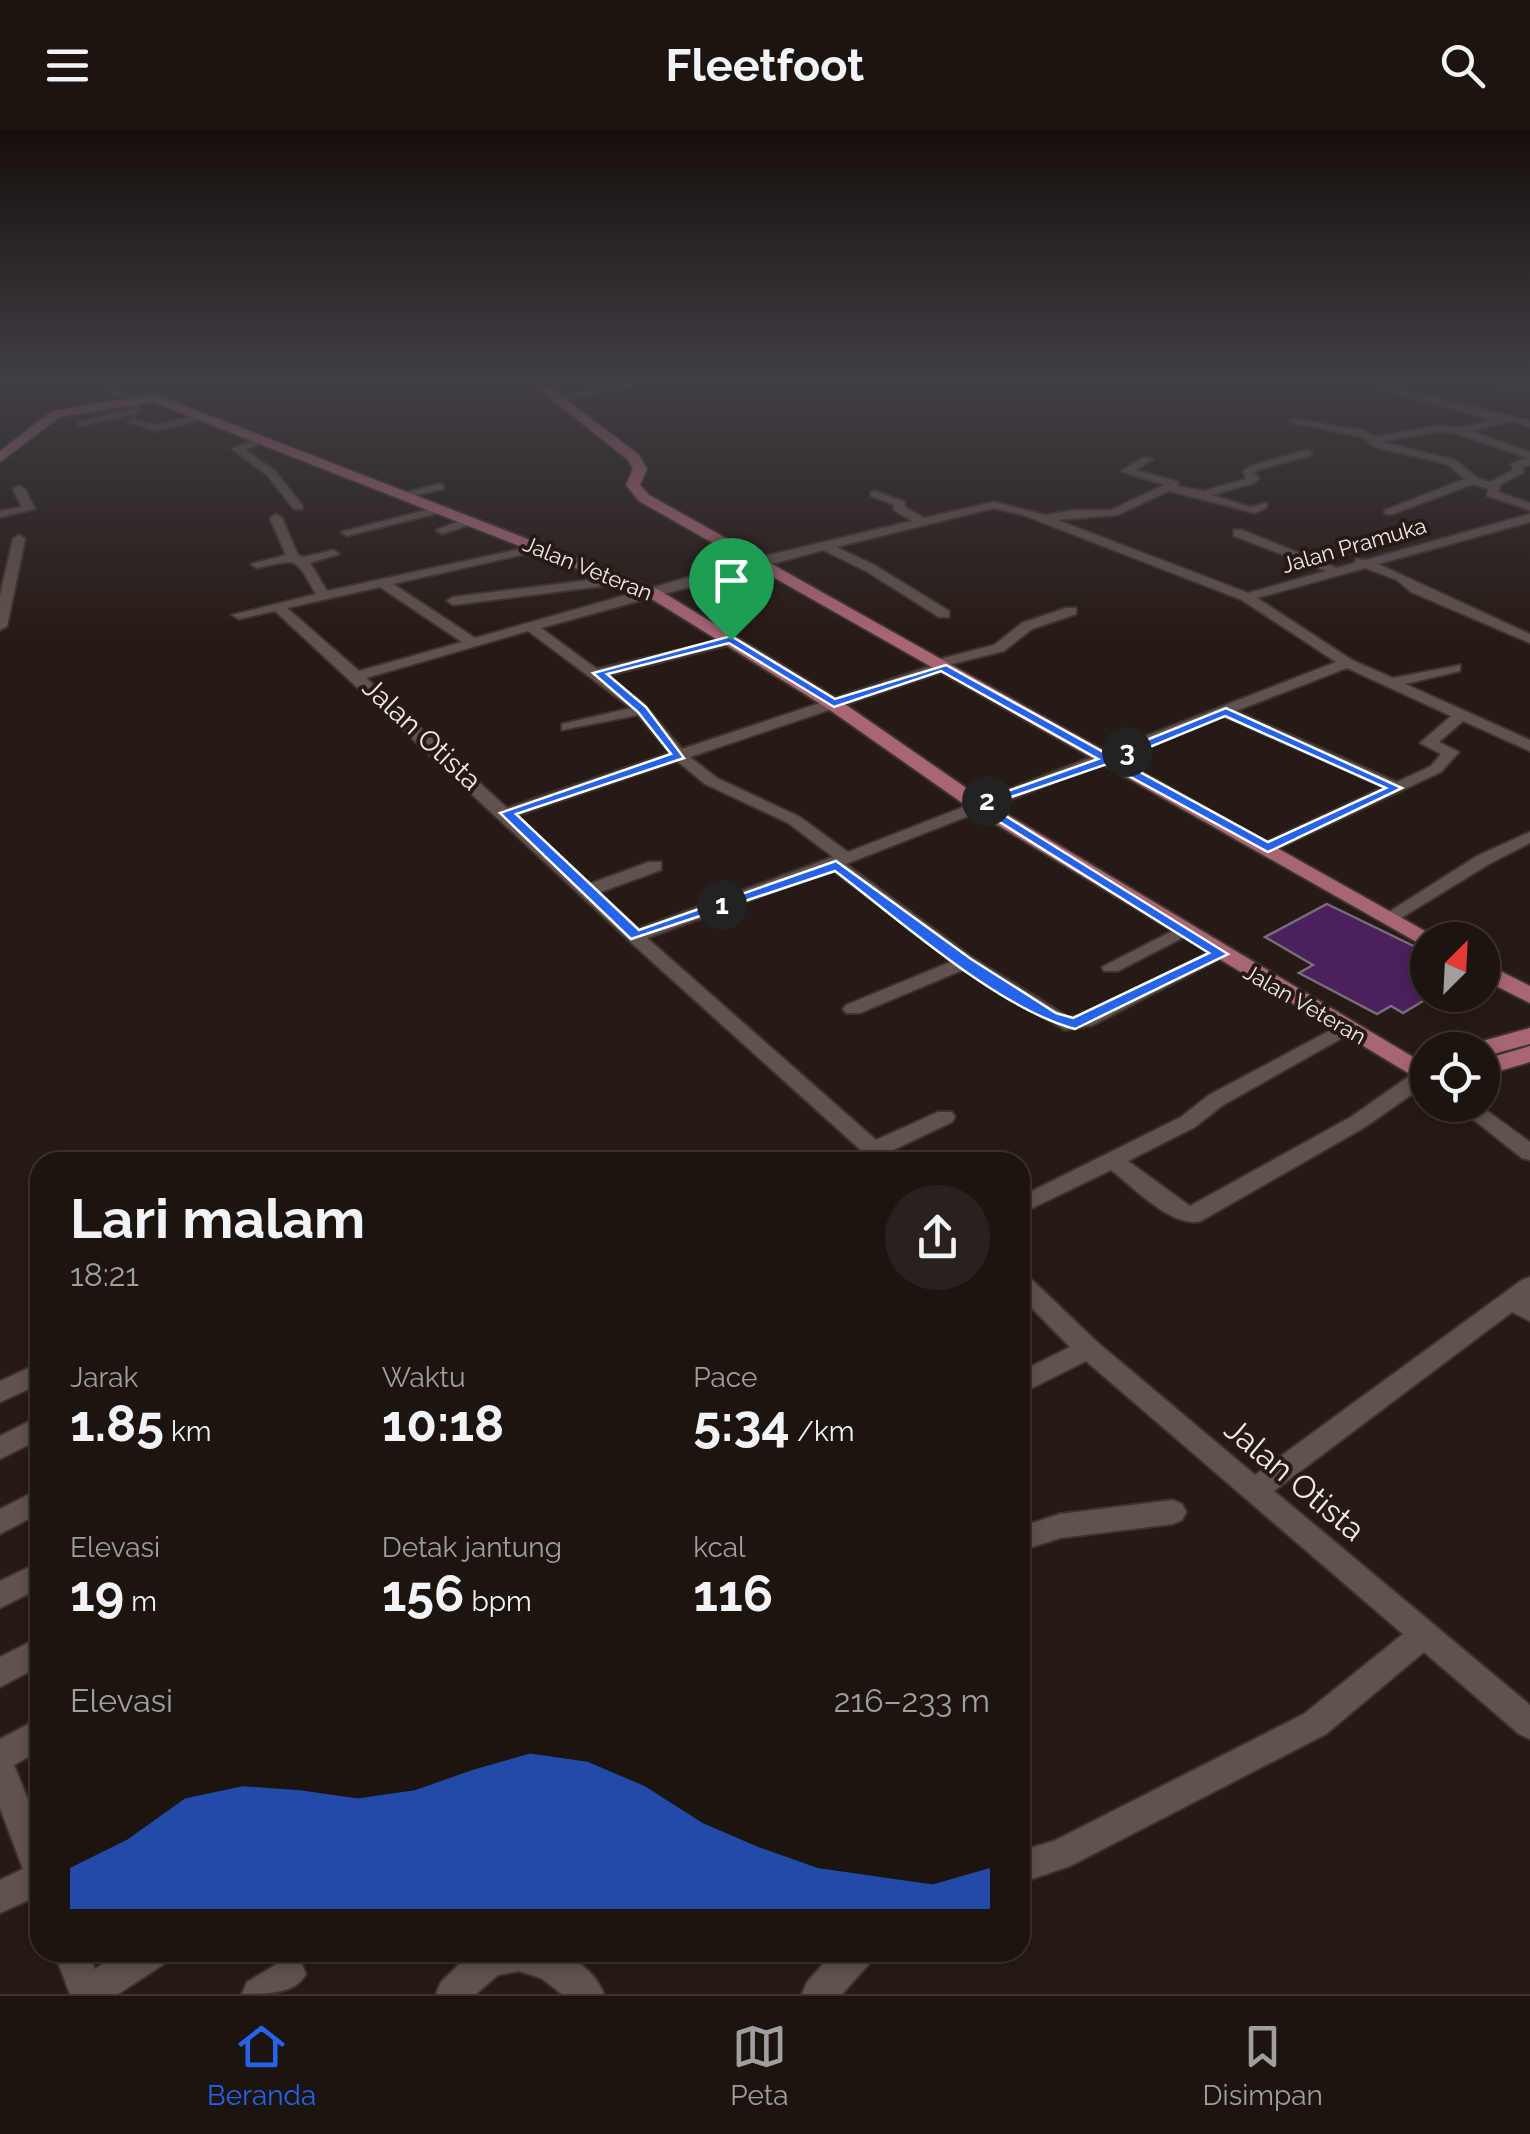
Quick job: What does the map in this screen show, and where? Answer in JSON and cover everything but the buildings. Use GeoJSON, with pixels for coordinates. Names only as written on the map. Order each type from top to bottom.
{"type":"FeatureCollection","features":[{"type":"Feature","properties":{"kind":"main road","name":"Jalan Veteran"},"geometry":{"type":"LineString","coordinates":[[332,465],[652,592],[834,704],[978,804],[1344,1029],[1410,1064]]}},
{"type":"Feature","properties":{"kind":"main road"},"geometry":{"type":"LineString","coordinates":[[639,465],[635,490],[939,666],[1410,928]]}},
{"type":"Feature","properties":{"kind":"main road"},"geometry":{"type":"LineString","coordinates":[[1500,979],[1530,996]]}},
{"type":"Feature","properties":{"kind":"main road"},"geometry":{"type":"LineString","coordinates":[[1500,1045],[1530,1036]]}},
{"type":"Feature","properties":{"kind":"main road"},"geometry":{"type":"LineString","coordinates":[[1500,1063],[1530,1054]]}},
{"type":"Feature","properties":{"kind":"street"},"geometry":{"type":"LineString","coordinates":[[260,465],[298,506]]}},
{"type":"Feature","properties":{"kind":"street"},"geometry":{"type":"LineString","coordinates":[[1135,465],[1125,470],[1257,508],[1225,524]]}},
{"type":"Feature","properties":{"kind":"street"},"geometry":{"type":"LineString","coordinates":[[1195,492],[1249,482],[1253,478],[1249,470],[1265,465]]}},
{"type":"Feature","properties":{"kind":"street"},"geometry":{"type":"LineString","coordinates":[[1456,465],[1474,480],[1495,486],[1490,494],[1530,506]]}},
{"type":"Feature","properties":{"kind":"street"},"geometry":{"type":"LineString","coordinates":[[1492,486],[1520,470],[1517,465]]}},
{"type":"Feature","properties":{"kind":"street"},"geometry":{"type":"LineString","coordinates":[[1045,519],[1074,512],[1113,513],[1190,476]]}},
{"type":"Feature","properties":{"kind":"street"},"geometry":{"type":"LineString","coordinates":[[1195,492],[1209,480]]}},
{"type":"Feature","properties":{"kind":"street"},"geometry":{"type":"LineString","coordinates":[[1389,512],[1474,480]]}},
{"type":"Feature","properties":{"kind":"street"},"geometry":{"type":"LineString","coordinates":[[407,494],[439,487]]}},
{"type":"Feature","properties":{"kind":"street"},"geometry":{"type":"LineString","coordinates":[[0,514],[28,509],[19,489]]}},
{"type":"Feature","properties":{"kind":"street"},"geometry":{"type":"LineString","coordinates":[[875,494],[901,504],[898,508],[919,520]]}},
{"type":"Feature","properties":{"kind":"street","name":"Jalan Otista"},"geometry":{"type":"LineString","coordinates":[[356,676],[757,562],[983,505],[1045,519]]}},
{"type":"Feature","properties":{"kind":"street"},"geometry":{"type":"LineString","coordinates":[[347,532],[442,509]]}},
{"type":"Feature","properties":{"kind":"street"},"geometry":{"type":"LineString","coordinates":[[276,518],[324,597]]}},
{"type":"Feature","properties":{"kind":"street","name":"Jalan Pramuka"},"geometry":{"type":"LineString","coordinates":[[1246,597],[1358,562],[1530,518]]}},
{"type":"Feature","properties":{"kind":"street"},"geometry":{"type":"LineString","coordinates":[[1045,519],[1246,597],[1347,663],[1530,746]]}},
{"type":"Feature","properties":{"kind":"street"},"geometry":{"type":"LineString","coordinates":[[442,530],[471,520]]}},
{"type":"Feature","properties":{"kind":"street"},"geometry":{"type":"LineString","coordinates":[[1238,533],[1332,570]]}},
{"type":"Feature","properties":{"kind":"street"},"geometry":{"type":"LineString","coordinates":[[0,626],[19,539]]}},
{"type":"Feature","properties":{"kind":"street"},"geometry":{"type":"LineString","coordinates":[[823,545],[877,572],[944,614]]}},
{"type":"Feature","properties":{"kind":"street"},"geometry":{"type":"LineString","coordinates":[[240,614],[538,547]]}},
{"type":"Feature","properties":{"kind":"street"},"geometry":{"type":"LineString","coordinates":[[258,564],[333,554]]}},
{"type":"Feature","properties":{"kind":"street"},"geometry":{"type":"LineString","coordinates":[[1358,562],[1402,577],[1416,589],[1530,639]]}},
{"type":"Feature","properties":{"kind":"street"},"geometry":{"type":"LineString","coordinates":[[453,601],[546,586],[623,580]]}},
{"type":"Feature","properties":{"kind":"street"},"geometry":{"type":"LineString","coordinates":[[384,583],[472,642]]}},
{"type":"Feature","properties":{"kind":"street"},"geometry":{"type":"LineString","coordinates":[[278,607],[356,676]]}},
{"type":"Feature","properties":{"kind":"street"},"geometry":{"type":"LineString","coordinates":[[507,813],[1000,648],[1027,626],[1071,611]]}},
{"type":"Feature","properties":{"kind":"street"},"geometry":{"type":"LineString","coordinates":[[530,626],[598,673],[642,710],[679,756],[725,790],[794,820],[966,962],[1050,1017],[1075,1024],[1220,954]]}},
{"type":"Feature","properties":{"kind":"street"},"geometry":{"type":"LineString","coordinates":[[598,673],[731,640]]}},
{"type":"Feature","properties":{"kind":"street"},"geometry":{"type":"LineString","coordinates":[[636,936],[841,862],[978,804],[1108,759],[1347,663]]}},
{"type":"Feature","properties":{"kind":"street"},"geometry":{"type":"LineString","coordinates":[[1391,683],[1456,668]]}},
{"type":"Feature","properties":{"kind":"street","name":"Jalan Otista"},"geometry":{"type":"LineString","coordinates":[[356,676],[507,813],[586,891],[876,1152]]}},
{"type":"Feature","properties":{"kind":"street"},"geometry":{"type":"LineString","coordinates":[[567,727],[642,710]]}},
{"type":"Feature","properties":{"kind":"street"},"geometry":{"type":"LineString","coordinates":[[1226,712],[1396,788]]}},
{"type":"Feature","properties":{"kind":"street"},"geometry":{"type":"LineString","coordinates":[[1268,848],[1448,759],[1451,752],[1428,742],[1462,715]]}},
{"type":"Feature","properties":{"kind":"street"},"geometry":{"type":"LineString","coordinates":[[1390,917],[1527,841]]}},
{"type":"Feature","properties":{"kind":"street"},"geometry":{"type":"LineString","coordinates":[[586,891],[655,866]]}},
{"type":"Feature","properties":{"kind":"street"},"geometry":{"type":"LineString","coordinates":[[1111,967],[1182,931]]}},
{"type":"Feature","properties":{"kind":"street"},"geometry":{"type":"LineString","coordinates":[[853,1010],[966,962]]}},
{"type":"Feature","properties":{"kind":"street"},"geometry":{"type":"LineString","coordinates":[[1030,1201],[1114,1160],[1344,1029]]}},
{"type":"Feature","properties":{"kind":"street"},"geometry":{"type":"LineString","coordinates":[[1114,1160],[1182,1213],[1193,1216],[1358,1122],[1410,1087]]}},
{"type":"Feature","properties":{"kind":"street"},"geometry":{"type":"LineString","coordinates":[[887,1152],[945,1118]]}},
{"type":"Feature","properties":{"kind":"street"},"geometry":{"type":"LineString","coordinates":[[1488,1122],[1530,1153]]}},
{"type":"Feature","properties":{"kind":"street","name":"Jalan Otista"},"geometry":{"type":"LineString","coordinates":[[1030,1292],[1088,1349],[1530,1724]]}},
{"type":"Feature","properties":{"kind":"street"},"geometry":{"type":"LineString","coordinates":[[1254,1491],[1524,1299]]}},
{"type":"Feature","properties":{"kind":"street"},"geometry":{"type":"LineString","coordinates":[[1030,1379],[1088,1349]]}},
{"type":"Feature","properties":{"kind":"street"},"geometry":{"type":"LineString","coordinates":[[0,1392],[30,1378]]}},
{"type":"Feature","properties":{"kind":"street"},"geometry":{"type":"LineString","coordinates":[[0,1448],[30,1432]]}},
{"type":"Feature","properties":{"kind":"street"},"geometry":{"type":"LineString","coordinates":[[0,1522],[30,1506]]}},
{"type":"Feature","properties":{"kind":"street"},"geometry":{"type":"LineString","coordinates":[[1030,1535],[1060,1526],[1173,1512]]}},
{"type":"Feature","properties":{"kind":"street"},"geometry":{"type":"LineString","coordinates":[[0,1595],[30,1579]]}},
{"type":"Feature","properties":{"kind":"street"},"geometry":{"type":"LineString","coordinates":[[1030,1864],[1059,1855],[1315,1724],[1424,1634]]}},
{"type":"Feature","properties":{"kind":"street"},"geometry":{"type":"LineString","coordinates":[[0,1674],[30,1656]]}},
{"type":"Feature","properties":{"kind":"street"},"geometry":{"type":"LineString","coordinates":[[0,1756],[30,1739]]}},
{"type":"Feature","properties":{"kind":"street"},"geometry":{"type":"LineString","coordinates":[[0,1768],[30,1820]]}},
{"type":"Feature","properties":{"kind":"street"},"geometry":{"type":"LineString","coordinates":[[0,1898],[30,1882]]}},
{"type":"Feature","properties":{"kind":"street"},"geometry":{"type":"LineString","coordinates":[[75,1962],[87,1994],[137,1962]]}},
{"type":"Feature","properties":{"kind":"street"},"geometry":{"type":"LineString","coordinates":[[454,1994],[468,1974],[486,1962]]}},
{"type":"Feature","properties":{"kind":"street"},"geometry":{"type":"LineString","coordinates":[[547,1962],[560,1968],[587,1994]]}},
{"type":"Feature","properties":{"kind":"street"},"geometry":{"type":"LineString","coordinates":[[819,1994],[849,1962]]}},
{"type":"Feature","properties":{"kind":"street"},"geometry":{"type":"LineString","coordinates":[[259,1994],[290,1974]]}},
{"type":"Feature","properties":{"kind":"route"},"geometry":{"type":"LineString","coordinates":[[731,640],[598,673],[642,710],[679,756],[507,813],[636,936],[836,865],[966,962],[1050,1017],[1075,1024],[1220,954],[978,804],[1108,759],[1268,848],[1396,788],[1226,712],[1108,759],[942,667],[834,704],[731,640]]}}]}
